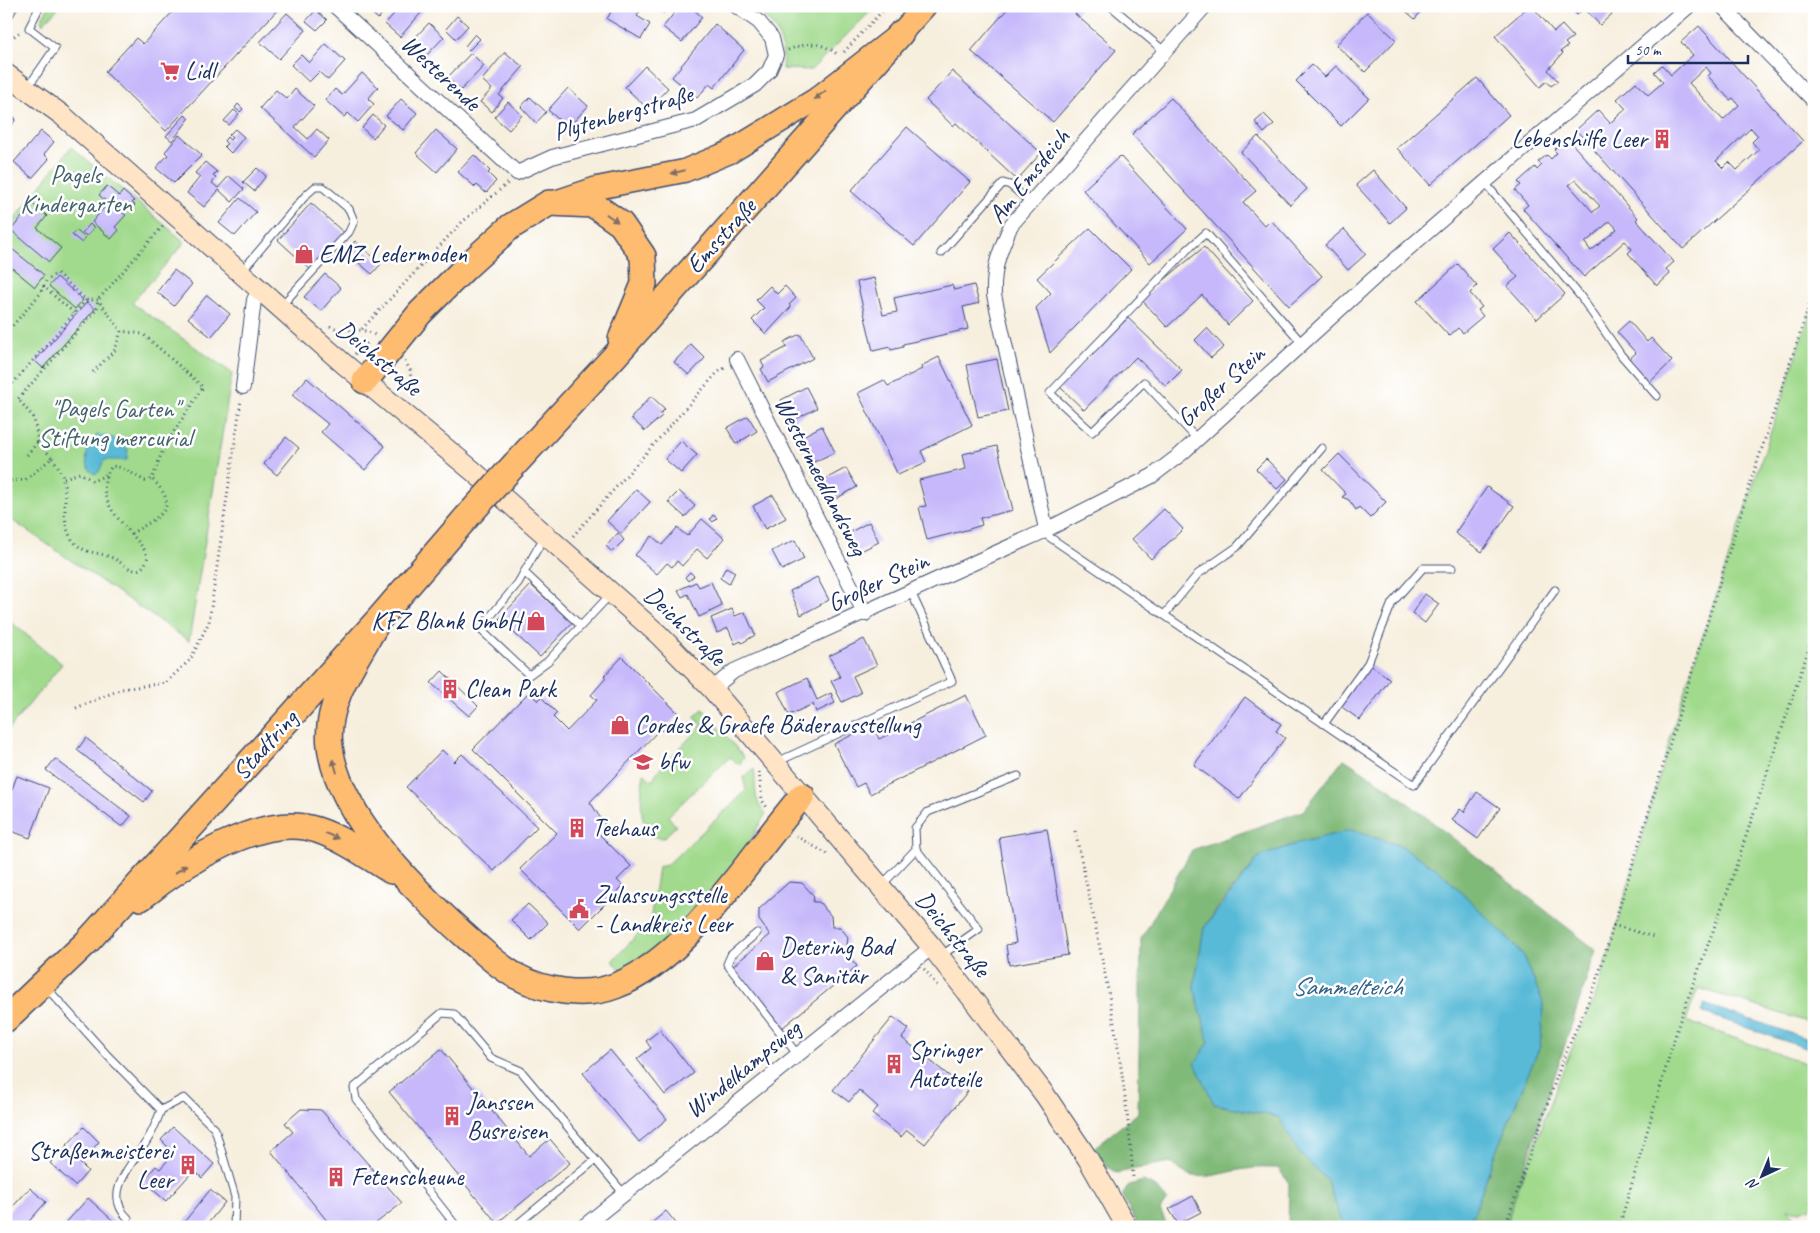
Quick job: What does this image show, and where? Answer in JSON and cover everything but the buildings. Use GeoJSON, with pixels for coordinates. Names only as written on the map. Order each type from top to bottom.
{"type":"FeatureCollection","features":[{"type":"Feature","properties":{"kind":"highway","name":"Emsstraße"},"geometry":{"type":"LineString","coordinates":[[515,464],[613,358],[901,33]]}},
{"type":"Feature","properties":{"kind":"highway"},"geometry":{"type":"LineString","coordinates":[[365,381],[420,313],[465,268],[510,227],[549,203],[594,205],[621,224],[643,256],[644,284],[613,358]]}},
{"type":"Feature","properties":{"kind":"highway","name":"Stadtring"},"geometry":{"type":"LineString","coordinates":[[6,1019],[87,942],[379,619],[515,464]]}},
{"type":"Feature","properties":{"kind":"highway"},"geometry":{"type":"LineString","coordinates":[[379,619],[339,692],[331,720],[330,746],[336,771],[348,799],[406,881]]}},
{"type":"Feature","properties":{"kind":"highway"},"geometry":{"type":"LineString","coordinates":[[87,942],[146,894],[196,860],[235,840],[265,829],[291,825],[316,829],[340,839],[406,881],[460,932],[515,976],[567,992],[591,991],[613,987],[631,979],[672,948],[717,904],[802,796]]}},
{"type":"Feature","properties":{"kind":"main road","name":"Emsstraße"},"geometry":{"type":"LineString","coordinates":[[901,33],[924,6]]}},
{"type":"Feature","properties":{"kind":"main road"},"geometry":{"type":"LineString","coordinates":[[549,203],[597,188],[684,171],[730,152],[815,100],[901,33]]}},
{"type":"Feature","properties":{"kind":"main road","name":"Deichstraße"},"geometry":{"type":"LineString","coordinates":[[6,74],[27,88],[108,155],[279,308],[473,471],[659,635],[712,689],[765,765],[802,796],[935,952],[1045,1095],[1088,1159],[1127,1227]]}},
{"type":"Feature","properties":{"kind":"street","name":"Westerende"},"geometry":{"type":"LineString","coordinates":[[335,6],[517,173]]}},
{"type":"Feature","properties":{"kind":"street"},"geometry":{"type":"LineString","coordinates":[[736,6],[759,22],[772,38],[776,55]]}},
{"type":"Feature","properties":{"kind":"street","name":"Am Emsdeich"},"geometry":{"type":"LineString","coordinates":[[1044,530],[994,294],[993,274],[998,255],[1011,225],[1205,6]]}},
{"type":"Feature","properties":{"kind":"street","name":"Großer Stein"},"geometry":{"type":"LineString","coordinates":[[712,689],[734,671],[865,614],[1044,530],[1152,476],[1197,439],[1302,343],[1689,6]]}},
{"type":"Feature","properties":{"kind":"street"},"geometry":{"type":"LineString","coordinates":[[1722,6],[1814,101]]}},
{"type":"Feature","properties":{"kind":"street","name":"Plytenbergstraße"},"geometry":{"type":"LineString","coordinates":[[517,173],[552,157],[696,120],[755,85],[769,71],[776,55]]}},
{"type":"Feature","properties":{"kind":"street"},"geometry":{"type":"LineString","coordinates":[[243,387],[254,300],[259,290]]}},
{"type":"Feature","properties":{"kind":"street","name":"Westermeedlandsweg"},"geometry":{"type":"LineString","coordinates":[[737,359],[865,614]]}},
{"type":"Feature","properties":{"kind":"street","name":"Windelkampsweg"},"geometry":{"type":"LineString","coordinates":[[583,1227],[797,1054],[935,952]]}},
{"type":"Feature","properties":{"kind":"lane"},"geometry":{"type":"LineString","coordinates":[[27,88],[55,48],[29,28],[40,6]]}},
{"type":"Feature","properties":{"kind":"lane"},"geometry":{"type":"LineString","coordinates":[[1112,7],[1164,51]]}},
{"type":"Feature","properties":{"kind":"lane"},"geometry":{"type":"LineString","coordinates":[[941,254],[1003,183],[1010,184],[1031,202]]}},
{"type":"Feature","properties":{"kind":"lane"},"geometry":{"type":"LineString","coordinates":[[1485,183],[1581,297],[1620,355],[1657,396]]}},
{"type":"Feature","properties":{"kind":"lane"},"geometry":{"type":"LineString","coordinates":[[240,273],[306,195],[315,187],[324,186],[349,210],[354,221],[349,232],[279,308]]}},
{"type":"Feature","properties":{"kind":"lane"},"geometry":{"type":"LineString","coordinates":[[1197,439],[1144,382],[1092,432],[1050,393],[1187,250],[1206,233],[1302,343]]}},
{"type":"Feature","properties":{"kind":"lane"},"geometry":{"type":"LineString","coordinates":[[1164,615],[1198,574],[1236,547],[1322,448]]}},
{"type":"Feature","properties":{"kind":"lane"},"geometry":{"type":"LineString","coordinates":[[1044,530],[1164,615],[1414,785],[1555,590]]}},
{"type":"Feature","properties":{"kind":"lane"},"geometry":{"type":"LineString","coordinates":[[545,535],[518,582],[480,629],[529,675],[548,662],[612,593]]}},
{"type":"Feature","properties":{"kind":"lane"},"geometry":{"type":"LineString","coordinates":[[1324,724],[1368,662],[1392,604],[1423,568],[1452,568]]}},
{"type":"Feature","properties":{"kind":"lane"},"geometry":{"type":"LineString","coordinates":[[524,572],[581,626]]}},
{"type":"Feature","properties":{"kind":"lane"},"geometry":{"type":"LineString","coordinates":[[765,765],[952,681],[911,592]]}},
{"type":"Feature","properties":{"kind":"lane"},"geometry":{"type":"LineString","coordinates":[[935,952],[979,929],[916,849],[915,828],[928,812],[1018,776]]}},
{"type":"Feature","properties":{"kind":"lane"},"geometry":{"type":"LineString","coordinates":[[880,886],[916,849]]}},
{"type":"Feature","properties":{"kind":"lane"},"geometry":{"type":"LineString","coordinates":[[756,933],[731,955],[727,964],[797,1054]]}},
{"type":"Feature","properties":{"kind":"lane"},"geometry":{"type":"LineString","coordinates":[[43,984],[108,1056],[161,1110]]}},
{"type":"Feature","properties":{"kind":"lane"},"geometry":{"type":"LineString","coordinates":[[457,1227],[356,1099],[354,1088],[442,1013],[454,1014],[491,1058],[521,1071],[624,1194]]}},
{"type":"Feature","properties":{"kind":"lane"},"geometry":{"type":"LineString","coordinates":[[128,1218],[122,1213],[118,1203],[120,1184],[148,1140],[161,1110],[184,1098],[215,1129],[235,1197],[234,1227]]}},
{"type":"Feature","properties":{"kind":"lane"},"geometry":{"type":"LineString","coordinates":[[514,1227],[595,1160]]}},
{"type":"Feature","properties":{"kind":"path"},"geometry":{"type":"LineString","coordinates":[[6,42],[29,28]]}},
{"type":"Feature","properties":{"kind":"path"},"geometry":{"type":"LineString","coordinates":[[776,55],[809,43],[829,46],[839,56]]}},
{"type":"Feature","properties":{"kind":"path"},"geometry":{"type":"LineString","coordinates":[[362,329],[460,224],[506,186],[517,173]]}},
{"type":"Feature","properties":{"kind":"path"},"geometry":{"type":"LineString","coordinates":[[98,300],[121,331],[143,334],[203,387],[164,448],[152,478],[145,481],[123,468],[112,466],[107,474],[105,490],[110,509],[142,544],[148,556],[145,566],[140,570],[132,570],[111,557],[82,549],[71,539],[64,516],[67,495],[64,478],[52,458],[38,442],[34,418],[18,399],[97,310],[98,300],[174,214]]}},
{"type":"Feature","properties":{"kind":"path"},"geometry":{"type":"LineString","coordinates":[[6,333],[40,294],[46,281],[57,273],[86,300],[98,300]]}},
{"type":"Feature","properties":{"kind":"path"},"geometry":{"type":"LineString","coordinates":[[43,286],[74,313]]}},
{"type":"Feature","properties":{"kind":"path"},"geometry":{"type":"LineString","coordinates":[[1505,1227],[1563,1059],[1595,986],[1754,469],[1814,292]]}},
{"type":"Feature","properties":{"kind":"path"},"geometry":{"type":"LineString","coordinates":[[6,390],[86,300]]}},
{"type":"Feature","properties":{"kind":"path"},"geometry":{"type":"LineString","coordinates":[[92,373],[115,350],[121,331]]}},
{"type":"Feature","properties":{"kind":"path"},"geometry":{"type":"LineString","coordinates":[[562,549],[717,373],[737,359]]}},
{"type":"Feature","properties":{"kind":"path"},"geometry":{"type":"LineString","coordinates":[[76,708],[122,689],[165,683],[190,660],[209,622],[243,387]]}},
{"type":"Feature","properties":{"kind":"path"},"geometry":{"type":"LineString","coordinates":[[27,455],[38,442]]}},
{"type":"Feature","properties":{"kind":"path"},"geometry":{"type":"LineString","coordinates":[[6,481],[26,480],[52,458]]}},
{"type":"Feature","properties":{"kind":"path"},"geometry":{"type":"LineString","coordinates":[[64,478],[80,473],[93,481],[107,474]]}},
{"type":"Feature","properties":{"kind":"path"},"geometry":{"type":"LineString","coordinates":[[131,534],[159,518],[165,509],[166,498],[152,478]]}},
{"type":"Feature","properties":{"kind":"path"},"geometry":{"type":"LineString","coordinates":[[1619,1227],[1679,1023],[1728,890],[1814,633]]}},
{"type":"Feature","properties":{"kind":"path"},"geometry":{"type":"LineString","coordinates":[[765,765],[760,778],[762,800],[780,822],[798,838],[832,857]]}},
{"type":"Feature","properties":{"kind":"path"},"geometry":{"type":"LineString","coordinates":[[1075,831],[1105,980],[1130,1132],[1133,1177]]}},
{"type":"Feature","properties":{"kind":"path"},"geometry":{"type":"LineString","coordinates":[[1613,924],[1654,938]]}},
{"type":"Feature","properties":{"kind":"green space"},"geometry":{"type":"Polygon","coordinates":[[[49,6],[60,6],[43,24],[41,20],[49,6]]]}},
{"type":"Feature","properties":{"kind":"green space"},"geometry":{"type":"Polygon","coordinates":[[[751,6],[876,6],[811,70],[782,69],[782,49],[777,33],[767,19],[751,6]]]}},
{"type":"Feature","properties":{"kind":"green space","name":"\"Pagels Garten\" Stiftung mercurial"},"geometry":{"type":"Polygon","coordinates":[[[71,147],[185,242],[132,303],[232,373],[189,641],[6,516],[6,230],[71,147]]]}},
{"type":"Feature","properties":{"kind":"green space"},"geometry":{"type":"Polygon","coordinates":[[[1814,302],[1814,1024],[1698,988],[1686,1021],[1805,1063],[1814,1068],[1814,1206],[1800,1211],[1788,1209],[1797,1219],[1798,1227],[1506,1227],[1514,1199],[1566,1062],[1599,987],[1681,701],[1814,302]]]}},
{"type":"Feature","properties":{"kind":"green space"},"geometry":{"type":"Polygon","coordinates":[[[6,618],[62,664],[9,729],[6,727],[6,618]]]}},
{"type":"Feature","properties":{"kind":"green space"},"geometry":{"type":"Polygon","coordinates":[[[703,709],[744,757],[739,765],[730,757],[668,816],[676,826],[663,838],[650,836],[642,814],[641,797],[644,773],[652,781],[657,772],[702,725],[694,717],[703,709]]]}},
{"type":"Feature","properties":{"kind":"green space"},"geometry":{"type":"Polygon","coordinates":[[[1344,759],[1390,789],[1596,950],[1505,1227],[1462,1227],[1474,1213],[1496,1151],[1540,1046],[1544,1005],[1524,956],[1439,870],[1401,846],[1352,830],[1298,843],[1259,857],[1204,928],[1194,987],[1209,1042],[1214,1104],[1279,1117],[1299,1153],[1327,1180],[1341,1219],[1346,1227],[1288,1227],[1289,1183],[1278,1168],[1250,1168],[1217,1175],[1198,1176],[1181,1171],[1173,1164],[1164,1163],[1117,1173],[1099,1162],[1091,1150],[1138,1113],[1141,939],[1192,850],[1303,811],[1344,759]]]}},
{"type":"Feature","properties":{"kind":"green space"},"geometry":{"type":"Polygon","coordinates":[[[754,769],[757,798],[766,813],[743,853],[666,945],[623,972],[612,961],[650,922],[658,867],[667,865],[746,791],[743,777],[754,769]]]}},
{"type":"Feature","properties":{"kind":"green space"},"geometry":{"type":"Polygon","coordinates":[[[1143,1181],[1156,1187],[1167,1200],[1160,1210],[1168,1227],[1139,1227],[1122,1196],[1129,1185],[1143,1181]]]}},
{"type":"Feature","properties":{"kind":"water"},"geometry":{"type":"Polygon","coordinates":[[[97,435],[113,438],[128,449],[127,460],[104,460],[99,472],[94,474],[88,465],[87,454],[90,444],[97,435]]]}},
{"type":"Feature","properties":{"kind":"water","name":"Sammelteich"},"geometry":{"type":"Polygon","coordinates":[[[1351,830],[1401,846],[1439,870],[1524,956],[1544,1005],[1540,1046],[1496,1151],[1474,1213],[1462,1227],[1346,1227],[1341,1219],[1327,1180],[1299,1153],[1279,1117],[1214,1104],[1195,1063],[1209,1042],[1194,987],[1204,928],[1259,857],[1298,843],[1351,830]]]}},
{"type":"Feature","properties":{"kind":"water"},"geometry":{"type":"Polygon","coordinates":[[[1704,1004],[1814,1041],[1814,1051],[1701,1012],[1704,1004]]]}},
{"type":"Feature","properties":{"kind":"place","name":"Lidl"},"geometry":{"type":"Point","coordinates":[170,71]}},
{"type":"Feature","properties":{"kind":"place","name":"Lebenshilfe Leer"},"geometry":{"type":"Point","coordinates":[1662,139]}},
{"type":"Feature","properties":{"kind":"place","name":"EMZ Ledermoden"},"geometry":{"type":"Point","coordinates":[304,254]}},
{"type":"Feature","properties":{"kind":"place","name":"KFZ Blank GmbH"},"geometry":{"type":"Point","coordinates":[536,621]}},
{"type":"Feature","properties":{"kind":"place","name":"Clean Park"},"geometry":{"type":"Point","coordinates":[450,689]}},
{"type":"Feature","properties":{"kind":"place","name":"Cordes & Graefe Bäderausstellung"},"geometry":{"type":"Point","coordinates":[620,725]}},
{"type":"Feature","properties":{"kind":"place","name":"bfw"},"geometry":{"type":"Point","coordinates":[643,762]}},
{"type":"Feature","properties":{"kind":"place","name":"Teehaus"},"geometry":{"type":"Point","coordinates":[577,828]}},
{"type":"Feature","properties":{"kind":"place","name":"Zulassungsstelle - Landkreis Leer"},"geometry":{"type":"Point","coordinates":[579,909]}},
{"type":"Feature","properties":{"kind":"place","name":"Detering Bad & Sanitär"},"geometry":{"type":"Point","coordinates":[765,961]}},
{"type":"Feature","properties":{"kind":"place","name":"Springer Autoteile"},"geometry":{"type":"Point","coordinates":[894,1064]}},
{"type":"Feature","properties":{"kind":"place","name":"Janssen Busreisen"},"geometry":{"type":"Point","coordinates":[452,1116]}},
{"type":"Feature","properties":{"kind":"place","name":"Straßenmeisterei Leer"},"geometry":{"type":"Point","coordinates":[188,1165]}},
{"type":"Feature","properties":{"kind":"place","name":"Fetenscheune"},"geometry":{"type":"Point","coordinates":[336,1177]}},
{"type":"Feature","properties":{"kind":"park label","name":"Pagels Kindergarten"},"geometry":{"type":"Point","coordinates":[76,190]}}]}
